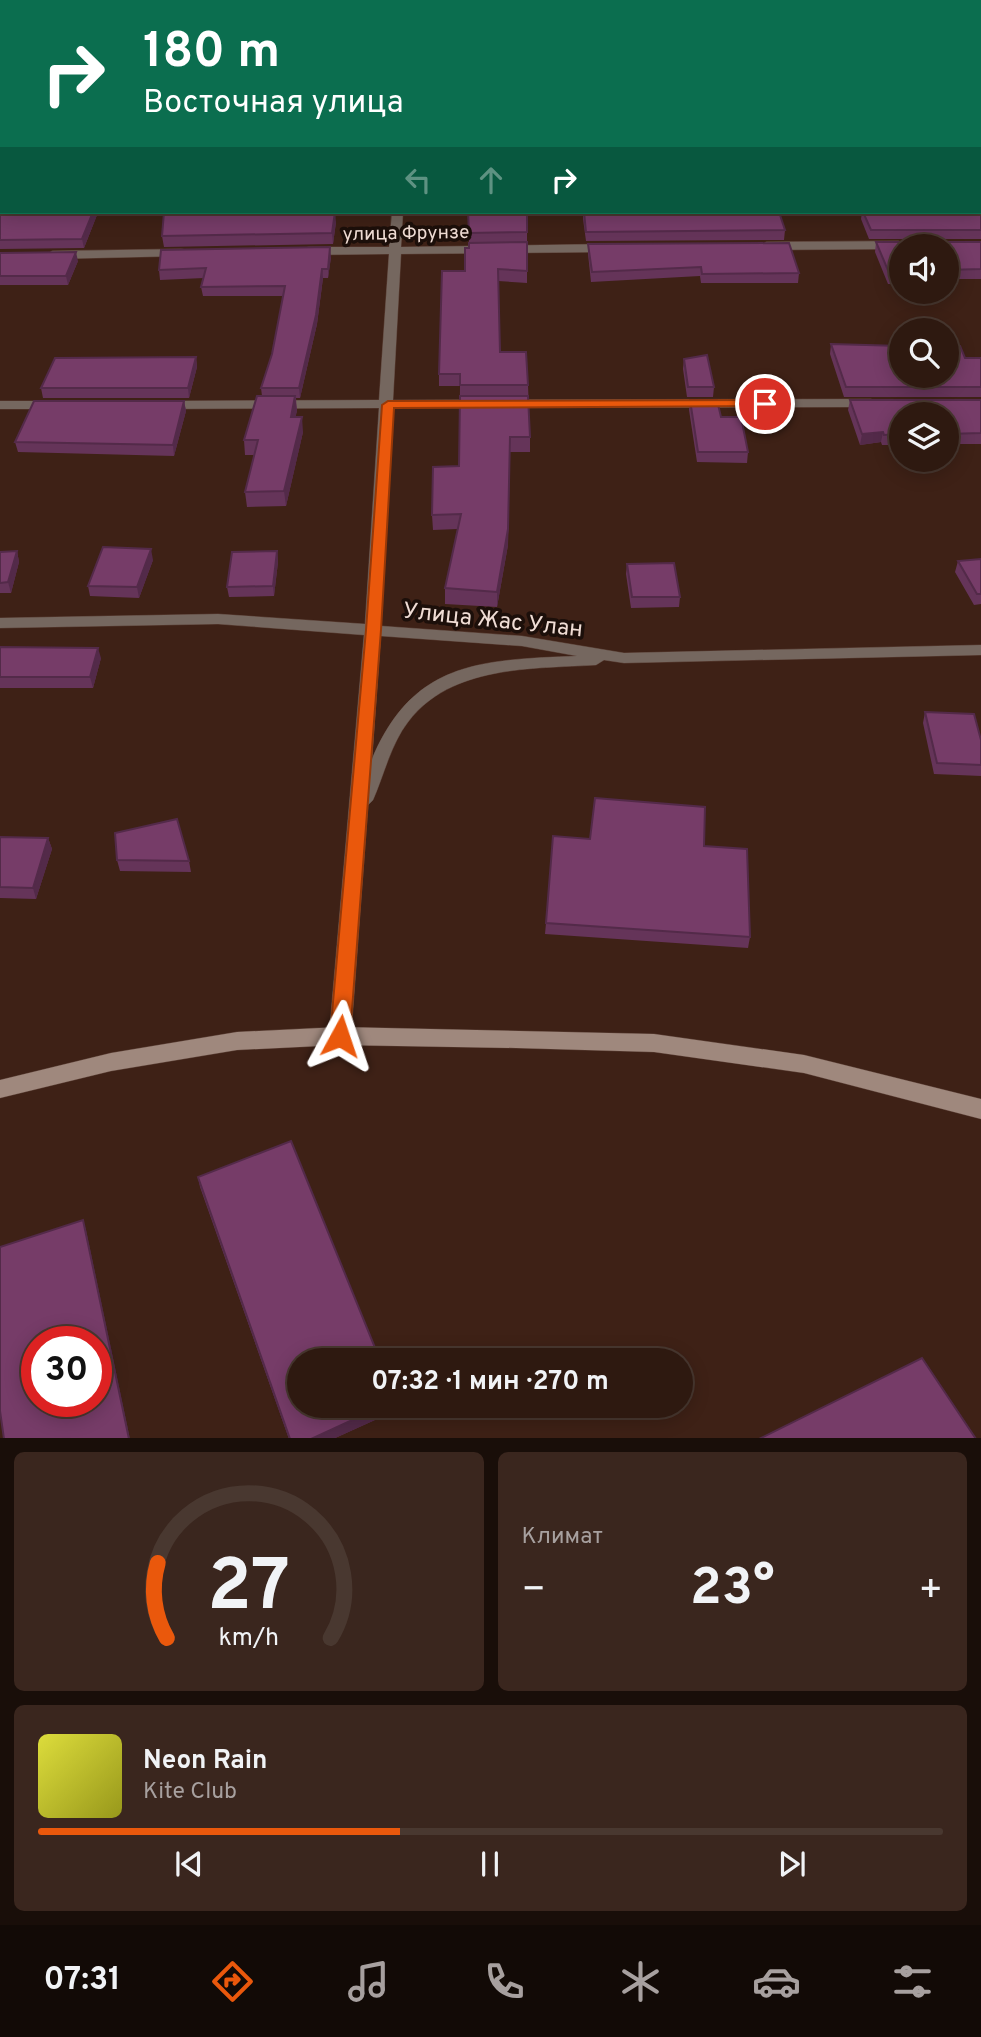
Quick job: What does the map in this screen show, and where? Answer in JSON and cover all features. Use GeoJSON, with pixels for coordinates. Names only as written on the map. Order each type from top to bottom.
{"type":"FeatureCollection","features":[{"type":"Feature","properties":{"kind":"main road"},"geometry":{"type":"LineString","coordinates":[[0,1089],[111,1062],[237,1041],[340,1036],[654,1043],[804,1064],[981,1109]]}},
{"type":"Feature","properties":{"kind":"street"},"geometry":{"type":"LineString","coordinates":[[340,1036],[373,630],[388,405],[397,214]]}},
{"type":"Feature","properties":{"kind":"street"},"geometry":{"type":"LineString","coordinates":[[757,246],[889,245]]}},
{"type":"Feature","properties":{"kind":"street","name":"улица Фрунзе"},"geometry":{"type":"LineString","coordinates":[[299,251],[618,247]]}},
{"type":"Feature","properties":{"kind":"street"},"geometry":{"type":"LineString","coordinates":[[41,255],[190,253]]}},
{"type":"Feature","properties":{"kind":"street"},"geometry":{"type":"LineString","coordinates":[[153,405],[884,403]]}},
{"type":"Feature","properties":{"kind":"street"},"geometry":{"type":"LineString","coordinates":[[0,405],[69,405]]}},
{"type":"Feature","properties":{"kind":"street","name":"Улица Жас Улан"},"geometry":{"type":"LineString","coordinates":[[0,622],[218,620],[522,640],[624,658],[981,650]]}},
{"type":"Feature","properties":{"kind":"street"},"geometry":{"type":"LineString","coordinates":[[358,813],[402,717],[426,692],[461,675],[522,665],[624,658]]}},
{"type":"Feature","properties":{"kind":"building"},"geometry":{"type":"Polygon","coordinates":[[[0,214],[92,214],[82,239],[0,240],[0,214]]]}},
{"type":"Feature","properties":{"kind":"building"},"geometry":{"type":"Polygon","coordinates":[[[164,214],[335,214],[332,233],[162,236],[164,214]]]}},
{"type":"Feature","properties":{"kind":"building"},"geometry":{"type":"Polygon","coordinates":[[[468,214],[527,214],[527,232],[469,233],[468,214]]]}},
{"type":"Feature","properties":{"kind":"building"},"geometry":{"type":"Polygon","coordinates":[[[584,214],[780,214],[785,230],[586,232],[584,214]]]}},
{"type":"Feature","properties":{"kind":"building"},"geometry":{"type":"Polygon","coordinates":[[[864,214],[981,214],[981,230],[871,230],[864,214]]]}},
{"type":"Feature","properties":{"kind":"building"},"geometry":{"type":"Polygon","coordinates":[[[527,242],[527,271],[498,269],[500,352],[526,352],[528,385],[460,385],[460,374],[439,374],[442,271],[465,271],[465,248],[469,248],[469,243],[527,242]]]}},
{"type":"Feature","properties":{"kind":"building"},"geometry":{"type":"Polygon","coordinates":[[[876,242],[889,242],[889,273],[876,242]]]}},
{"type":"Feature","properties":{"kind":"building"},"geometry":{"type":"Polygon","coordinates":[[[959,242],[981,242],[981,269],[959,270],[959,242]]]}},
{"type":"Feature","properties":{"kind":"building"},"geometry":{"type":"Polygon","coordinates":[[[789,243],[799,273],[702,274],[701,267],[592,272],[588,244],[789,243]]]}},
{"type":"Feature","properties":{"kind":"building"},"geometry":{"type":"Polygon","coordinates":[[[330,247],[328,269],[322,269],[316,315],[299,388],[261,388],[272,354],[285,286],[201,287],[206,268],[159,270],[161,250],[330,247]]]}},
{"type":"Feature","properties":{"kind":"building"},"geometry":{"type":"Polygon","coordinates":[[[76,252],[66,276],[0,276],[0,253],[76,252]]]}},
{"type":"Feature","properties":{"kind":"building"},"geometry":{"type":"Polygon","coordinates":[[[831,344],[889,346],[889,387],[846,387],[831,344]]]}},
{"type":"Feature","properties":{"kind":"building"},"geometry":{"type":"Polygon","coordinates":[[[959,346],[965,358],[981,358],[981,387],[959,387],[959,346]]]}},
{"type":"Feature","properties":{"kind":"building"},"geometry":{"type":"Polygon","coordinates":[[[707,355],[714,387],[688,387],[684,359],[707,355]]]}},
{"type":"Feature","properties":{"kind":"building"},"geometry":{"type":"Polygon","coordinates":[[[196,357],[188,388],[41,388],[55,358],[196,357]]]}},
{"type":"Feature","properties":{"kind":"building"},"geometry":{"type":"Polygon","coordinates":[[[257,396],[295,396],[291,417],[302,417],[284,491],[245,492],[258,440],[244,440],[257,396]]]}},
{"type":"Feature","properties":{"kind":"building"},"geometry":{"type":"Polygon","coordinates":[[[460,396],[528,396],[530,437],[510,437],[508,529],[497,592],[445,588],[461,514],[432,515],[433,467],[459,466],[460,396]]]}},
{"type":"Feature","properties":{"kind":"building"},"geometry":{"type":"Polygon","coordinates":[[[690,400],[717,400],[721,417],[741,417],[748,452],[698,452],[690,400]]]}},
{"type":"Feature","properties":{"kind":"building"},"geometry":{"type":"Polygon","coordinates":[[[850,400],[981,400],[981,433],[959,434],[959,402],[889,402],[889,435],[884,435],[883,432],[862,434],[850,400]]]}},
{"type":"Feature","properties":{"kind":"building"},"geometry":{"type":"Polygon","coordinates":[[[34,401],[184,401],[173,445],[15,442],[34,401]]]}},
{"type":"Feature","properties":{"kind":"building"},"geometry":{"type":"Polygon","coordinates":[[[103,547],[151,549],[137,587],[88,586],[103,547]]]}},
{"type":"Feature","properties":{"kind":"building"},"geometry":{"type":"Polygon","coordinates":[[[17,551],[8,582],[0,583],[0,552],[17,551]]]}},
{"type":"Feature","properties":{"kind":"building"},"geometry":{"type":"Polygon","coordinates":[[[277,551],[273,586],[227,587],[232,552],[277,551]]]}},
{"type":"Feature","properties":{"kind":"building"},"geometry":{"type":"Polygon","coordinates":[[[981,559],[981,594],[977,594],[958,561],[981,559]]]}},
{"type":"Feature","properties":{"kind":"building"},"geometry":{"type":"Polygon","coordinates":[[[674,563],[680,597],[632,597],[627,564],[674,563]]]}},
{"type":"Feature","properties":{"kind":"building"},"geometry":{"type":"Polygon","coordinates":[[[0,647],[98,648],[90,677],[0,677],[0,647]]]}},
{"type":"Feature","properties":{"kind":"building"},"geometry":{"type":"Polygon","coordinates":[[[925,712],[974,714],[981,740],[981,765],[937,763],[925,712]]]}},
{"type":"Feature","properties":{"kind":"building"},"geometry":{"type":"Polygon","coordinates":[[[595,798],[705,807],[704,846],[747,849],[750,937],[546,923],[553,836],[590,839],[595,798]]]}},
{"type":"Feature","properties":{"kind":"building"},"geometry":{"type":"Polygon","coordinates":[[[177,819],[189,861],[117,860],[115,833],[177,819]]]}},
{"type":"Feature","properties":{"kind":"building"},"geometry":{"type":"Polygon","coordinates":[[[0,837],[48,838],[33,888],[0,887],[0,837]]]}},
{"type":"Feature","properties":{"kind":"building"},"geometry":{"type":"Polygon","coordinates":[[[291,1141],[375,1348],[287,1348],[287,1418],[357,1418],[313,1438],[290,1438],[198,1177],[291,1141]]]}},
{"type":"Feature","properties":{"kind":"building"},"geometry":{"type":"Polygon","coordinates":[[[83,1220],[105,1326],[21,1326],[21,1417],[112,1417],[112,1358],[129,1438],[4,1438],[0,1411],[0,1247],[83,1220]]]}},
{"type":"Feature","properties":{"kind":"building"},"geometry":{"type":"Polygon","coordinates":[[[922,1358],[975,1438],[761,1438],[922,1358]]]}},
{"type":"Feature","properties":{"kind":"route"},"geometry":{"type":"LineString","coordinates":[[340,1036],[373,630],[388,405],[765,404]]}}]}
